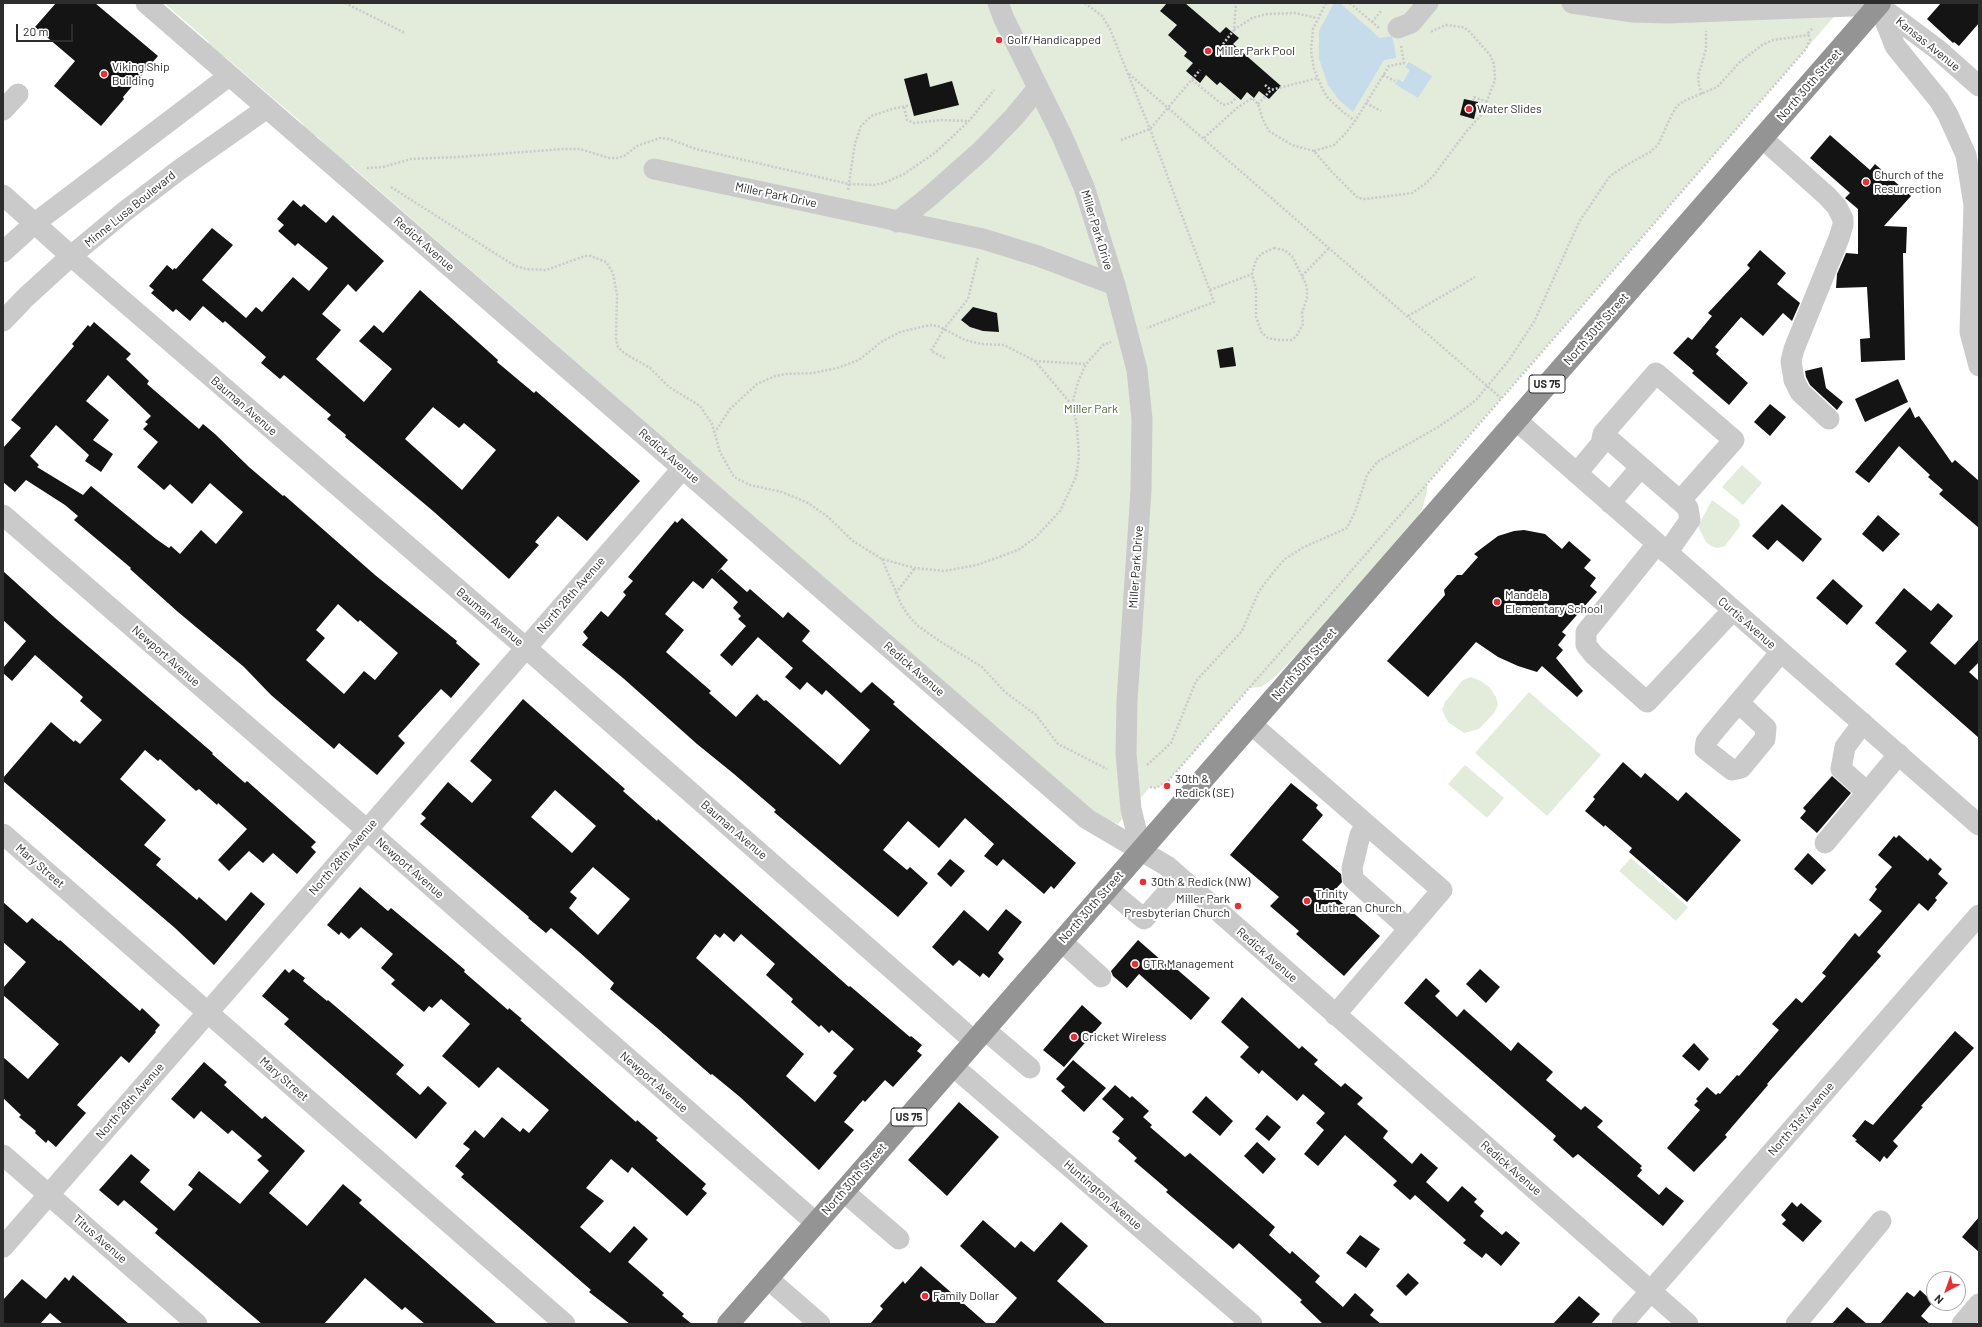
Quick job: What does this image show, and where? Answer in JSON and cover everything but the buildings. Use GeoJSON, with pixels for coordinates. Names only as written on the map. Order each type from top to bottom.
{"type":"FeatureCollection","features":[{"type":"Feature","properties":{"kind":"highway","name":"North 30th Street"},"geometry":{"type":"LineString","coordinates":[[728,1324],[1879,4]]}},
{"type":"Feature","properties":{"kind":"street","name":"Redick Avenue"},"geometry":{"type":"LineString","coordinates":[[146,3],[1087,820],[1109,834],[1141,850],[1163,864],[1180,878],[1688,1324]]}},
{"type":"Feature","properties":{"kind":"street","name":"Miller Park Drive"},"geometry":{"type":"LineString","coordinates":[[998,3],[1062,136],[1081,180],[1115,285],[1140,386],[1142,441],[1141,490],[1127,701],[1126,772],[1133,820],[1141,850]]}},
{"type":"Feature","properties":{"kind":"street"},"geometry":{"type":"LineString","coordinates":[[1402,37],[1411,23],[1428,3]]}},
{"type":"Feature","properties":{"kind":"street"},"geometry":{"type":"LineString","coordinates":[[1572,3],[1633,12],[1704,11],[1879,4],[1895,46],[1939,100],[1948,115],[1966,155],[1974,205],[1970,332],[1979,366]]}},
{"type":"Feature","properties":{"kind":"street","name":"Kansas Avenue"},"geometry":{"type":"LineString","coordinates":[[1879,4],[1936,49],[1979,86]]}},
{"type":"Feature","properties":{"kind":"street"},"geometry":{"type":"LineString","coordinates":[[3,252],[35,223],[229,76]]}},
{"type":"Feature","properties":{"kind":"street"},"geometry":{"type":"LineString","coordinates":[[897,222],[929,197],[982,150],[1038,88]]}},
{"type":"Feature","properties":{"kind":"street"},"geometry":{"type":"LineString","coordinates":[[3,110],[18,94]]}},
{"type":"Feature","properties":{"kind":"street","name":"Minne Lusa Boulevard"},"geometry":{"type":"LineString","coordinates":[[3,321],[25,298],[71,256],[179,170],[267,108]]}},
{"type":"Feature","properties":{"kind":"street"},"geometry":{"type":"LineString","coordinates":[[1762,138],[1827,196],[1837,207],[1842,218],[1843,225],[1840,238],[1794,349],[1791,361],[1794,380],[1800,392],[1829,419]]}},
{"type":"Feature","properties":{"kind":"street","name":"Miller Park Drive"},"geometry":{"type":"LineString","coordinates":[[654,169],[983,240],[1038,256],[1115,285]]}},
{"type":"Feature","properties":{"kind":"street","name":"Bauman Avenue"},"geometry":{"type":"LineString","coordinates":[[3,195],[71,256],[525,647],[979,1035],[1030,1068]]}},
{"type":"Feature","properties":{"kind":"street"},"geometry":{"type":"LineString","coordinates":[[1577,473],[1601,444],[1603,434],[1656,373],[1734,440],[1680,501]]}},
{"type":"Feature","properties":{"kind":"street","name":"Curtis Avenue"},"geometry":{"type":"LineString","coordinates":[[1516,420],[1979,824]]}},
{"type":"Feature","properties":{"kind":"street"},"geometry":{"type":"LineString","coordinates":[[1603,434],[1688,508],[1690,520],[1662,548],[1586,632],[1586,645],[1594,655],[1647,702],[1733,610]]}},
{"type":"Feature","properties":{"kind":"street"},"geometry":{"type":"LineString","coordinates":[[1610,503],[1641,467]]}},
{"type":"Feature","properties":{"kind":"street","name":"North 28th Avenue"},"geometry":{"type":"LineString","coordinates":[[3,1247],[525,647],[683,468]]}},
{"type":"Feature","properties":{"kind":"street","name":"Newport Avenue"},"geometry":{"type":"LineString","coordinates":[[3,515],[367,830],[816,1223]]}},
{"type":"Feature","properties":{"kind":"street"},"geometry":{"type":"LineString","coordinates":[[1739,702],[1781,652]]}},
{"type":"Feature","properties":{"kind":"street"},"geometry":{"type":"LineString","coordinates":[[1863,723],[1845,747],[1841,769],[1867,792]]}},
{"type":"Feature","properties":{"kind":"street"},"geometry":{"type":"LineString","coordinates":[[1251,724],[1442,890],[1335,1014]]}},
{"type":"Feature","properties":{"kind":"street"},"geometry":{"type":"LineString","coordinates":[[1825,843],[1899,754]]}},
{"type":"Feature","properties":{"kind":"street"},"geometry":{"type":"LineString","coordinates":[[1366,824],[1360,835],[1352,868],[1353,879],[1409,929]]}},
{"type":"Feature","properties":{"kind":"street","name":"Mary Street"},"geometry":{"type":"LineString","coordinates":[[3,834],[565,1324]]}},
{"type":"Feature","properties":{"kind":"street"},"geometry":{"type":"LineString","coordinates":[[1107,888],[1144,919],[1180,878]]}},
{"type":"Feature","properties":{"kind":"street","name":"North 31st Avenue"},"geometry":{"type":"LineString","coordinates":[[1622,1324],[1979,915]]}},
{"type":"Feature","properties":{"kind":"street"},"geometry":{"type":"LineString","coordinates":[[1061,941],[1101,977]]}},
{"type":"Feature","properties":{"kind":"street","name":"Huntington Avenue"},"geometry":{"type":"LineString","coordinates":[[953,1066],[1252,1324]]}},
{"type":"Feature","properties":{"kind":"street","name":"Titus Avenue"},"geometry":{"type":"LineString","coordinates":[[3,1155],[197,1324]]}},
{"type":"Feature","properties":{"kind":"street"},"geometry":{"type":"LineString","coordinates":[[843,1191],[899,1239]]}},
{"type":"Feature","properties":{"kind":"street"},"geometry":{"type":"LineString","coordinates":[[1796,1324],[1881,1220]]}},
{"type":"Feature","properties":{"kind":"street"},"geometry":{"type":"LineString","coordinates":[[767,1278],[820,1324]]}},
{"type":"Feature","properties":{"kind":"street"},"geometry":{"type":"LineString","coordinates":[[1962,1324],[1979,1304]]}},
{"type":"Feature","properties":{"kind":"path"},"geometry":{"type":"LineString","coordinates":[[345,3],[405,33]]}},
{"type":"Feature","properties":{"kind":"path"},"geometry":{"type":"LineString","coordinates":[[390,186],[515,266],[526,269],[546,270],[585,256],[591,256],[606,262],[613,273],[617,295],[616,340],[618,348],[646,365],[669,387],[700,406],[715,432],[720,452],[734,477],[750,485],[782,492],[808,503],[828,516],[853,541],[882,559],[915,568],[944,571],[966,568],[992,560],[1027,544],[1049,525],[1064,504],[1077,468],[1078,436],[1072,405],[1078,382],[1086,364],[1103,345],[1128,334],[1214,302],[1150,129],[1106,21],[1097,10],[1085,3]]}},
{"type":"Feature","properties":{"kind":"path"},"geometry":{"type":"LineString","coordinates":[[1234,30],[1236,3]]}},
{"type":"Feature","properties":{"kind":"path"},"geometry":{"type":"LineString","coordinates":[[1326,3],[1317,18],[1313,29],[1311,51],[1322,88],[1334,105],[1355,121]]}},
{"type":"Feature","properties":{"kind":"path"},"geometry":{"type":"LineString","coordinates":[[1350,3],[1372,22],[1381,11]]}},
{"type":"Feature","properties":{"kind":"path"},"geometry":{"type":"LineString","coordinates":[[1150,787],[1156,788],[1169,780],[1806,50],[1810,40],[1808,33],[1830,6]]}},
{"type":"Feature","properties":{"kind":"path"},"geometry":{"type":"LineString","coordinates":[[1702,94],[1698,85],[1698,76],[1706,49],[1704,11]]}},
{"type":"Feature","properties":{"kind":"path"},"geometry":{"type":"LineString","coordinates":[[1223,44],[1234,30],[1252,18],[1267,14],[1295,13],[1317,18]]}},
{"type":"Feature","properties":{"kind":"path"},"geometry":{"type":"LineString","coordinates":[[1314,151],[1332,172],[1358,198],[1365,199],[1412,193],[1425,184],[1442,166],[1466,132],[1482,114],[1488,102],[1495,80],[1494,64],[1475,36],[1462,26],[1446,25],[1426,34]]}},
{"type":"Feature","properties":{"kind":"path"},"geometry":{"type":"LineString","coordinates":[[882,559],[896,594],[908,615],[918,626],[982,667],[1006,692],[1036,715],[1058,744],[1103,768],[1126,772],[1139,769],[1150,763],[1171,744],[1196,681],[1242,631],[1259,592],[1266,580],[1285,559],[1302,548],[1348,528],[1355,512],[1366,475],[1377,462],[1449,420],[1476,400],[1488,386],[1528,334],[1573,234],[1610,176],[1650,152],[1658,145],[1677,106],[1690,98],[1717,87],[1740,62],[1762,45],[1773,40],[1809,35]]}},
{"type":"Feature","properties":{"kind":"path"},"geometry":{"type":"LineString","coordinates":[[1204,138],[1252,98],[1258,104],[1265,124],[1274,135],[1292,145],[1314,151],[1334,145],[1355,121],[1389,66],[1405,64],[1401,47],[1402,37]]}},
{"type":"Feature","properties":{"kind":"path"},"geometry":{"type":"LineString","coordinates":[[1121,140],[1150,129],[1200,70]]}},
{"type":"Feature","properties":{"kind":"path"},"geometry":{"type":"LineString","coordinates":[[1128,74],[1204,138],[1501,398]]}},
{"type":"Feature","properties":{"kind":"path"},"geometry":{"type":"LineString","coordinates":[[1383,75],[1395,81]]}},
{"type":"Feature","properties":{"kind":"path"},"geometry":{"type":"LineString","coordinates":[[1258,104],[1271,90],[1318,78]]}},
{"type":"Feature","properties":{"kind":"path"},"geometry":{"type":"LineString","coordinates":[[1192,80],[1223,105],[1231,103],[1238,97]]}},
{"type":"Feature","properties":{"kind":"path"},"geometry":{"type":"LineString","coordinates":[[1265,85],[1271,90]]}},
{"type":"Feature","properties":{"kind":"path"},"geometry":{"type":"LineString","coordinates":[[368,171],[364,168],[383,167],[411,159],[458,157],[517,151],[580,149],[609,158],[617,158],[624,156],[637,146],[660,138],[669,139],[696,148],[849,184],[874,185],[889,181],[904,174],[936,152],[969,121],[994,90]]}},
{"type":"Feature","properties":{"kind":"path"},"geometry":{"type":"LineString","coordinates":[[1473,101],[1474,97],[1488,102]]}},
{"type":"Feature","properties":{"kind":"path"},"geometry":{"type":"LineString","coordinates":[[1366,103],[1381,111]]}},
{"type":"Feature","properties":{"kind":"path"},"geometry":{"type":"LineString","coordinates":[[847,211],[855,143],[861,126],[871,116],[911,105]]}},
{"type":"Feature","properties":{"kind":"path"},"geometry":{"type":"LineString","coordinates":[[904,107],[907,120],[914,123],[941,120],[969,121]]}},
{"type":"Feature","properties":{"kind":"path"},"geometry":{"type":"LineString","coordinates":[[945,358],[932,351],[944,329],[968,299],[983,240]]}},
{"type":"Feature","properties":{"kind":"path"},"geometry":{"type":"LineString","coordinates":[[1274,248],[1284,250],[1292,256],[1302,276],[1308,290],[1302,313],[1302,324],[1296,337],[1291,340],[1268,338],[1262,333],[1258,326],[1256,317],[1256,283],[1252,274],[1256,260],[1261,254],[1274,248]]}},
{"type":"Feature","properties":{"kind":"path"},"geometry":{"type":"LineString","coordinates":[[1302,276],[1330,248]]}},
{"type":"Feature","properties":{"kind":"path"},"geometry":{"type":"LineString","coordinates":[[1210,290],[1252,274]]}},
{"type":"Feature","properties":{"kind":"path"},"geometry":{"type":"LineString","coordinates":[[1408,316],[1475,277]]}},
{"type":"Feature","properties":{"kind":"path"},"geometry":{"type":"LineString","coordinates":[[715,432],[739,398],[756,384],[765,379],[786,374],[813,373],[837,368],[859,360],[881,342],[910,329],[930,326],[944,329],[965,340],[981,344],[1004,346],[1035,360],[1086,364]]}},
{"type":"Feature","properties":{"kind":"path"},"geometry":{"type":"LineString","coordinates":[[1035,360],[1072,405]]}},
{"type":"Feature","properties":{"kind":"path"},"geometry":{"type":"LineString","coordinates":[[896,594],[915,568]]}},
{"type":"Feature","properties":{"kind":"green space","name":"Miller Park"},"geometry":{"type":"Polygon","coordinates":[[[164,3],[1846,3],[1427,483],[1427,492],[1422,509],[1414,525],[1323,627],[1274,678],[1261,687],[1249,688],[1169,780],[1156,788],[1150,787],[1118,824],[1095,814],[729,495],[723,499],[696,474],[698,468],[674,446],[662,443],[628,407],[351,166],[344,164],[318,137],[308,133],[302,123],[225,57],[219,55],[210,47],[208,41],[164,3]]]}},
{"type":"Feature","properties":{"kind":"green space"},"geometry":{"type":"Polygon","coordinates":[[[1742,465],[1762,483],[1743,505],[1722,487],[1742,465]]]}},
{"type":"Feature","properties":{"kind":"green space"},"geometry":{"type":"Polygon","coordinates":[[[1712,500],[1739,520],[1740,526],[1725,546],[1717,548],[1706,542],[1698,526],[1712,500]]]}},
{"type":"Feature","properties":{"kind":"green space"},"geometry":{"type":"Polygon","coordinates":[[[1471,677],[1481,681],[1490,688],[1496,697],[1498,705],[1494,713],[1479,729],[1464,733],[1448,722],[1442,710],[1445,702],[1463,680],[1471,677]]]}},
{"type":"Feature","properties":{"kind":"green space"},"geometry":{"type":"Polygon","coordinates":[[[1529,692],[1601,755],[1547,816],[1475,753],[1529,692]]]}},
{"type":"Feature","properties":{"kind":"green space"},"geometry":{"type":"Polygon","coordinates":[[[1465,765],[1504,798],[1487,818],[1448,784],[1465,765]]]}},
{"type":"Feature","properties":{"kind":"green space"},"geometry":{"type":"Polygon","coordinates":[[[1631,858],[1688,907],[1676,921],[1619,871],[1631,858]]]}},
{"type":"Feature","properties":{"kind":"water"},"geometry":{"type":"Polygon","coordinates":[[[1334,3],[1340,3],[1380,38],[1392,36],[1395,49],[1396,58],[1384,60],[1353,112],[1339,100],[1328,85],[1319,59],[1319,31],[1334,3]]]}},
{"type":"Feature","properties":{"kind":"water"},"geometry":{"type":"Polygon","coordinates":[[[1409,62],[1432,76],[1418,98],[1395,84],[1398,79],[1403,82],[1410,70],[1405,67],[1409,62]]]}},
{"type":"Feature","properties":{"kind":"place","name":"Golf/Handicapped"},"geometry":{"type":"Point","coordinates":[999,40]}},
{"type":"Feature","properties":{"kind":"place","name":"Miller Park Pool"},"geometry":{"type":"Point","coordinates":[1208,51]}},
{"type":"Feature","properties":{"kind":"place","name":"Viking Ship Building"},"geometry":{"type":"Point","coordinates":[104,74]}},
{"type":"Feature","properties":{"kind":"place","name":"Water Slides"},"geometry":{"type":"Point","coordinates":[1469,109]}},
{"type":"Feature","properties":{"kind":"place","name":"Church of the Resurrection"},"geometry":{"type":"Point","coordinates":[1866,182]}},
{"type":"Feature","properties":{"kind":"place","name":"Mandela Elementary School"},"geometry":{"type":"Point","coordinates":[1497,602]}},
{"type":"Feature","properties":{"kind":"place","name":"30th & Redick (SE)"},"geometry":{"type":"Point","coordinates":[1167,786]}},
{"type":"Feature","properties":{"kind":"place","name":"30th & Redick (NW)"},"geometry":{"type":"Point","coordinates":[1143,882]}},
{"type":"Feature","properties":{"kind":"place","name":"Trinity Lutheran Church"},"geometry":{"type":"Point","coordinates":[1307,901]}},
{"type":"Feature","properties":{"kind":"place","name":"Miller Park Presbyterian Church"},"geometry":{"type":"Point","coordinates":[1238,906]}},
{"type":"Feature","properties":{"kind":"place","name":"GTR Management"},"geometry":{"type":"Point","coordinates":[1135,964]}},
{"type":"Feature","properties":{"kind":"place","name":"Cricket Wireless"},"geometry":{"type":"Point","coordinates":[1074,1037]}},
{"type":"Feature","properties":{"kind":"place","name":"Family Dollar"},"geometry":{"type":"Point","coordinates":[925,1296]}}]}
